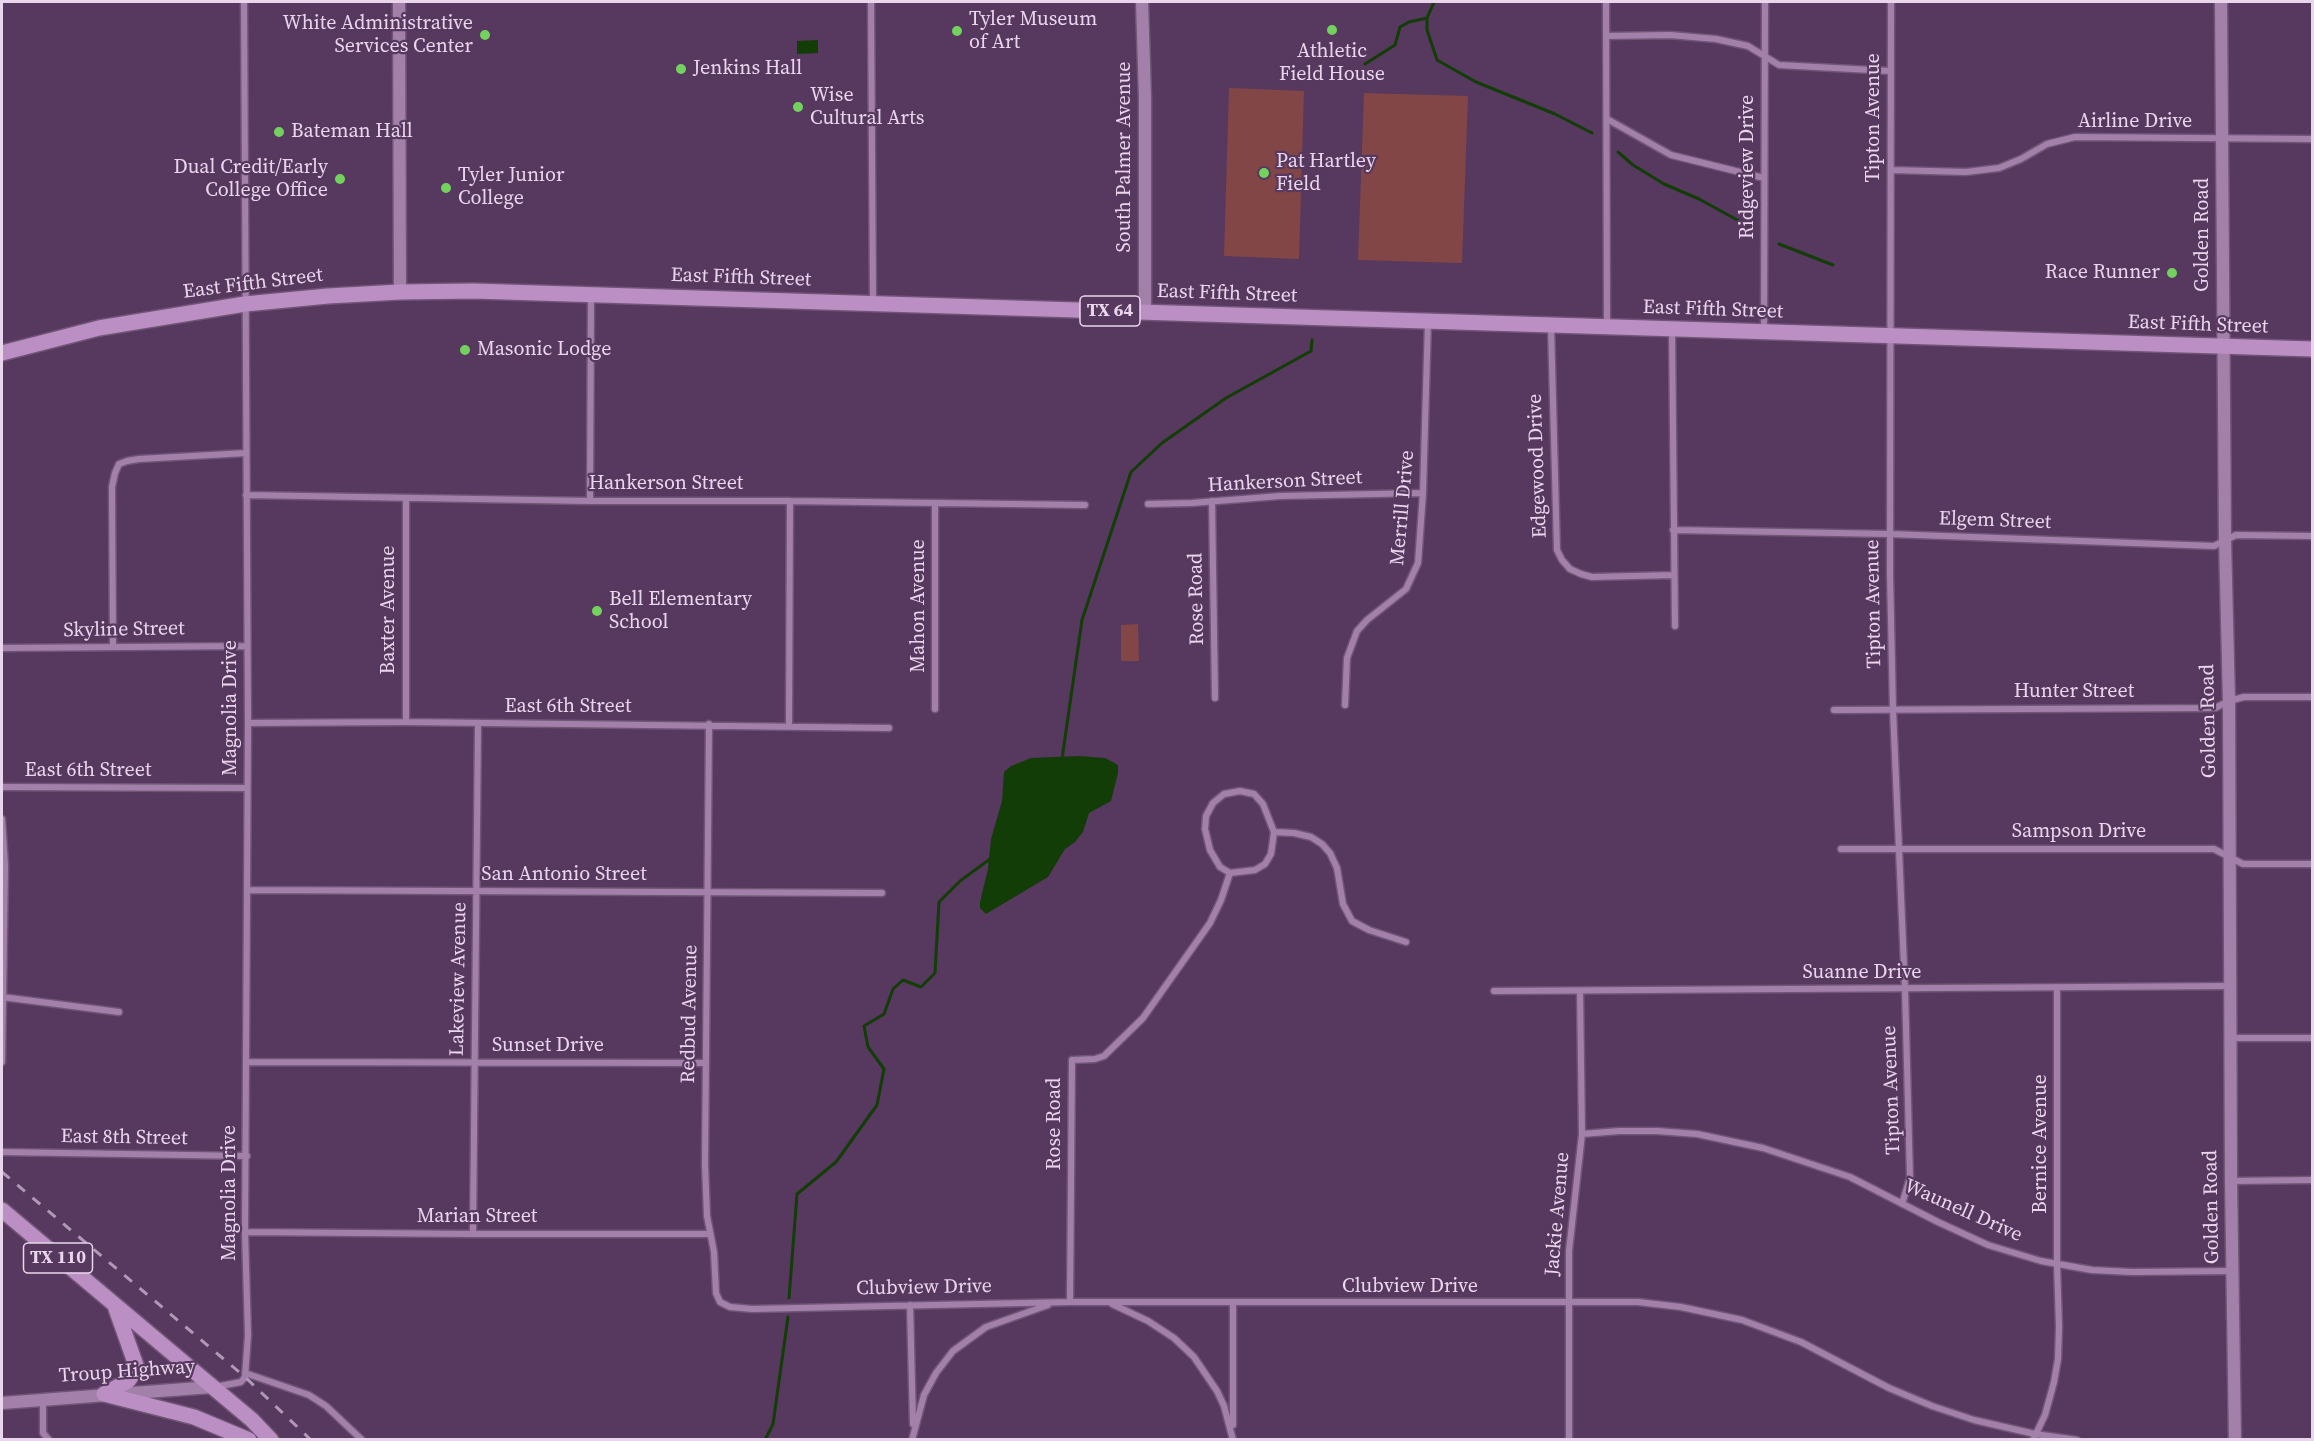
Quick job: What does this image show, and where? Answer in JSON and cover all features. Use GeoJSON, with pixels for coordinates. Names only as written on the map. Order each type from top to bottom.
{"type":"FeatureCollection","features":[{"type":"Feature","properties":{"kind":"main road","name":"East Fifth Street"},"geometry":{"type":"LineString","coordinates":[[2,353],[99,328],[245,304],[400,292],[494,291],[2313,349]]}},
{"type":"Feature","properties":{"kind":"main road","name":"TX 110"},"geometry":{"type":"LineString","coordinates":[[2,1210],[212,1387]]}},
{"type":"Feature","properties":{"kind":"main road"},"geometry":{"type":"LineString","coordinates":[[104,1394],[128,1381],[137,1368],[115,1306]]}},
{"type":"Feature","properties":{"kind":"main road","name":"Troup Highway"},"geometry":{"type":"LineString","coordinates":[[212,1387],[252,1419],[271,1440]]}},
{"type":"Feature","properties":{"kind":"main road"},"geometry":{"type":"LineString","coordinates":[[104,1394],[194,1417],[249,1440]]}},
{"type":"Feature","properties":{"kind":"street","name":"Magnolia Drive"},"geometry":{"type":"LineString","coordinates":[[244,2],[248,723],[245,1232],[248,1335],[245,1373]]}},
{"type":"Feature","properties":{"kind":"street"},"geometry":{"type":"LineString","coordinates":[[399,2],[400,292]]}},
{"type":"Feature","properties":{"kind":"street"},"geometry":{"type":"LineString","coordinates":[[871,2],[873,303]]}},
{"type":"Feature","properties":{"kind":"street","name":"South Palmer Avenue"},"geometry":{"type":"LineString","coordinates":[[1142,2],[1145,110],[1145,312]]}},
{"type":"Feature","properties":{"kind":"street"},"geometry":{"type":"LineString","coordinates":[[1606,2],[1607,328]]}},
{"type":"Feature","properties":{"kind":"street","name":"Ridgeview Drive"},"geometry":{"type":"LineString","coordinates":[[1764,332],[1765,2]]}},
{"type":"Feature","properties":{"kind":"street","name":"Tipton Avenue"},"geometry":{"type":"LineString","coordinates":[[1891,2],[1890,534],[1893,710],[1905,989],[1910,1178],[1902,1204]]}},
{"type":"Feature","properties":{"kind":"street","name":"Golden Road"},"geometry":{"type":"LineString","coordinates":[[2221,2],[2235,1440]]}},
{"type":"Feature","properties":{"kind":"street"},"geometry":{"type":"LineString","coordinates":[[1606,36],[1670,35],[1716,39],[1748,46],[1779,65],[1890,71]]}},
{"type":"Feature","properties":{"kind":"street"},"geometry":{"type":"LineString","coordinates":[[1607,119],[1671,154],[1764,178]]}},
{"type":"Feature","properties":{"kind":"street","name":"Airline Drive"},"geometry":{"type":"LineString","coordinates":[[1891,170],[1966,172],[1999,168],[2047,144],[2074,137],[2313,139]]}},
{"type":"Feature","properties":{"kind":"street"},"geometry":{"type":"LineString","coordinates":[[590,501],[591,295]]}},
{"type":"Feature","properties":{"kind":"street","name":"Merrill Drive"},"geometry":{"type":"LineString","coordinates":[[1345,705],[1347,658],[1357,631],[1406,588],[1416,569],[1423,493],[1428,322]]}},
{"type":"Feature","properties":{"kind":"street","name":"Edgewood Drive"},"geometry":{"type":"LineString","coordinates":[[1551,325],[1557,550],[1570,569],[1592,577],[1674,575]]}},
{"type":"Feature","properties":{"kind":"street"},"geometry":{"type":"LineString","coordinates":[[1672,330],[1675,626]]}},
{"type":"Feature","properties":{"kind":"street"},"geometry":{"type":"LineString","coordinates":[[113,647],[112,487],[119,464],[140,459],[246,453]]}},
{"type":"Feature","properties":{"kind":"street","name":"Hankerson Street"},"geometry":{"type":"LineString","coordinates":[[1148,504],[1281,496],[1423,493]]}},
{"type":"Feature","properties":{"kind":"street","name":"Hankerson Street"},"geometry":{"type":"LineString","coordinates":[[246,495],[590,501],[1085,505]]}},
{"type":"Feature","properties":{"kind":"street","name":"Baxter Avenue"},"geometry":{"type":"LineString","coordinates":[[406,498],[406,722]]}},
{"type":"Feature","properties":{"kind":"street"},"geometry":{"type":"LineString","coordinates":[[789,725],[790,501]]}},
{"type":"Feature","properties":{"kind":"street","name":"Rose Road"},"geometry":{"type":"LineString","coordinates":[[1212,501],[1215,698]]}},
{"type":"Feature","properties":{"kind":"street","name":"Mahon Avenue"},"geometry":{"type":"LineString","coordinates":[[935,504],[935,709]]}},
{"type":"Feature","properties":{"kind":"street","name":"Elgem Street"},"geometry":{"type":"LineString","coordinates":[[1673,530],[1890,534],[2214,546],[2236,535],[2313,536]]}},
{"type":"Feature","properties":{"kind":"street","name":"Skyline Street"},"geometry":{"type":"LineString","coordinates":[[2,648],[247,645]]}},
{"type":"Feature","properties":{"kind":"street","name":"Hunter Street"},"geometry":{"type":"LineString","coordinates":[[1834,710],[2215,708],[2229,700],[2244,698],[2313,697]]}},
{"type":"Feature","properties":{"kind":"street","name":"East 6th Street"},"geometry":{"type":"LineString","coordinates":[[248,723],[709,724],[889,728]]}},
{"type":"Feature","properties":{"kind":"street","name":"Lakeview Avenue"},"geometry":{"type":"LineString","coordinates":[[473,1234],[478,724]]}},
{"type":"Feature","properties":{"kind":"street","name":"Redbud Avenue"},"geometry":{"type":"LineString","coordinates":[[709,724],[705,1175],[709,1234],[714,1252],[716,1293],[720,1302]]}},
{"type":"Feature","properties":{"kind":"street","name":"East 6th Street"},"geometry":{"type":"LineString","coordinates":[[2,787],[248,788]]}},
{"type":"Feature","properties":{"kind":"street"},"geometry":{"type":"LineString","coordinates":[[1240,790],[1254,794],[1263,804],[1274,832],[1271,854],[1265,864],[1255,870],[1230,873],[1216,862],[1208,843],[1205,828],[1206,816],[1213,802],[1231,792],[1240,790]]}},
{"type":"Feature","properties":{"kind":"street"},"geometry":{"type":"LineString","coordinates":[[2,819],[5,866],[2,1062]]}},
{"type":"Feature","properties":{"kind":"street"},"geometry":{"type":"LineString","coordinates":[[1274,832],[1302,834],[1322,844],[1330,853],[1335,864],[1341,897],[1348,916],[1363,928],[1406,942]]}},
{"type":"Feature","properties":{"kind":"street","name":"Sampson Drive"},"geometry":{"type":"LineString","coordinates":[[1841,849],[2214,849],[2243,864],[2313,864]]}},
{"type":"Feature","properties":{"kind":"street","name":"Rose Road"},"geometry":{"type":"LineString","coordinates":[[1070,1302],[1072,1060],[1095,1059],[1104,1056],[1143,1018],[1210,923],[1230,873]]}},
{"type":"Feature","properties":{"kind":"street","name":"San Antonio Street"},"geometry":{"type":"LineString","coordinates":[[247,890],[882,893]]}},
{"type":"Feature","properties":{"kind":"street","name":"Suanne Drive"},"geometry":{"type":"LineString","coordinates":[[1494,991],[2230,986]]}},
{"type":"Feature","properties":{"kind":"street","name":"Bernice Avenue"},"geometry":{"type":"LineString","coordinates":[[2034,1437],[2045,1415],[2055,1382],[2060,1327],[2057,1264],[2057,988]]}},
{"type":"Feature","properties":{"kind":"street","name":"Jackie Avenue"},"geometry":{"type":"LineString","coordinates":[[1569,1440],[1569,1251],[1582,1134],[1581,991]]}},
{"type":"Feature","properties":{"kind":"street"},"geometry":{"type":"LineString","coordinates":[[2,997],[119,1012]]}},
{"type":"Feature","properties":{"kind":"street"},"geometry":{"type":"LineString","coordinates":[[2230,1038],[2313,1038]]}},
{"type":"Feature","properties":{"kind":"street","name":"Sunset Drive"},"geometry":{"type":"LineString","coordinates":[[246,1062],[706,1063]]}},
{"type":"Feature","properties":{"kind":"street","name":"Waunell Drive"},"geometry":{"type":"LineString","coordinates":[[1582,1134],[1657,1131],[1697,1134],[1763,1148],[1850,1177],[1988,1245],[2057,1264],[2092,1270],[2132,1272],[2233,1271]]}},
{"type":"Feature","properties":{"kind":"street","name":"East 8th Street"},"geometry":{"type":"LineString","coordinates":[[2,1152],[247,1156]]}},
{"type":"Feature","properties":{"kind":"street"},"geometry":{"type":"LineString","coordinates":[[2231,1181],[2313,1180]]}},
{"type":"Feature","properties":{"kind":"street","name":"Marian Street"},"geometry":{"type":"LineString","coordinates":[[245,1232],[709,1234]]}},
{"type":"Feature","properties":{"kind":"street","name":"Clubview Drive"},"geometry":{"type":"LineString","coordinates":[[720,1302],[730,1307],[752,1308],[1070,1302],[1568,1304],[1638,1302],[1681,1307],[1742,1320],[1801,1342],[1889,1388],[1932,1406],[2034,1437],[2077,1440]]}},
{"type":"Feature","properties":{"kind":"street"},"geometry":{"type":"LineString","coordinates":[[1107,1302],[1148,1321],[1174,1338],[1194,1357],[1217,1391],[1229,1420],[1233,1440]]}},
{"type":"Feature","properties":{"kind":"street"},"geometry":{"type":"LineString","coordinates":[[913,1436],[924,1395],[936,1373],[953,1351],[987,1327],[1055,1303]]}},
{"type":"Feature","properties":{"kind":"street"},"geometry":{"type":"LineString","coordinates":[[1233,1303],[1233,1440]]}},
{"type":"Feature","properties":{"kind":"street"},"geometry":{"type":"LineString","coordinates":[[910,1305],[913,1436]]}},
{"type":"Feature","properties":{"kind":"street"},"geometry":{"type":"LineString","coordinates":[[212,1387],[241,1382],[245,1373],[309,1395],[326,1406],[362,1440]]}},
{"type":"Feature","properties":{"kind":"street","name":"Troup Highway"},"geometry":{"type":"LineString","coordinates":[[2,1403],[43,1398],[212,1387]]}},
{"type":"Feature","properties":{"kind":"street"},"geometry":{"type":"LineString","coordinates":[[43,1398],[43,1433],[49,1440]]}},
{"type":"Feature","properties":{"kind":"shaded area"},"geometry":{"type":"Polygon","coordinates":[[[818,40],[818,53],[797,54],[797,41],[818,40]]]}},
{"type":"Feature","properties":{"kind":"shaded area","name":"Pat Hartley Field"},"geometry":{"type":"Polygon","coordinates":[[[1229,88],[1304,91],[1299,259],[1224,256],[1229,88]]]}},
{"type":"Feature","properties":{"kind":"shaded area"},"geometry":{"type":"Polygon","coordinates":[[[1364,93],[1468,96],[1462,263],[1358,260],[1364,93]]]}},
{"type":"Feature","properties":{"kind":"shaded area"},"geometry":{"type":"Polygon","coordinates":[[[1138,624],[1139,661],[1121,661],[1121,625],[1138,624]]]}},
{"type":"Feature","properties":{"kind":"shaded area"},"geometry":{"type":"Polygon","coordinates":[[[1079,756],[1105,758],[1118,765],[1111,801],[1089,813],[1083,832],[1065,849],[1048,877],[986,914],[980,908],[980,902],[988,869],[991,839],[1002,801],[1004,772],[1011,766],[1031,758],[1079,756]]]}},
{"type":"Feature","properties":{"kind":"waterway"},"geometry":{"type":"LineString","coordinates":[[1434,2],[1427,18],[1427,30],[1437,60],[1476,82],[1555,114],[1592,133]]}},
{"type":"Feature","properties":{"kind":"waterway"},"geometry":{"type":"LineString","coordinates":[[1365,64],[1395,45],[1400,27],[1409,22],[1427,18]]}},
{"type":"Feature","properties":{"kind":"waterway"},"geometry":{"type":"LineString","coordinates":[[1618,152],[1633,165],[1664,184],[1699,199],[1752,228]]}},
{"type":"Feature","properties":{"kind":"waterway"},"geometry":{"type":"LineString","coordinates":[[1779,244],[1833,265]]}},
{"type":"Feature","properties":{"kind":"waterway"},"geometry":{"type":"LineString","coordinates":[[1062,759],[1082,620],[1131,472],[1162,443],[1226,398],[1311,351],[1312,340]]}},
{"type":"Feature","properties":{"kind":"waterway"},"geometry":{"type":"LineString","coordinates":[[789,1298],[797,1194],[836,1162],[877,1105],[884,1069],[868,1047],[864,1026],[884,1014],[893,989],[903,980],[921,987],[935,973],[939,902],[960,881],[990,859]]}},
{"type":"Feature","properties":{"kind":"waterway"},"geometry":{"type":"LineString","coordinates":[[765,1440],[773,1424],[788,1317]]}},
{"type":"Feature","properties":{"kind":"railway"},"geometry":{"type":"LineString","coordinates":[[2,1172],[245,1377],[311,1440]]}},
{"type":"Feature","properties":{"kind":"place","name":"Athletic Field House"},"geometry":{"type":"Point","coordinates":[1332,30]}},
{"type":"Feature","properties":{"kind":"place","name":"Tyler Museum of Art"},"geometry":{"type":"Point","coordinates":[957,31]}},
{"type":"Feature","properties":{"kind":"place","name":"White Administrative Services Center"},"geometry":{"type":"Point","coordinates":[485,35]}},
{"type":"Feature","properties":{"kind":"place","name":"Jenkins Hall"},"geometry":{"type":"Point","coordinates":[681,69]}},
{"type":"Feature","properties":{"kind":"place","name":"Wise Cultural Arts"},"geometry":{"type":"Point","coordinates":[798,107]}},
{"type":"Feature","properties":{"kind":"place","name":"Bateman Hall"},"geometry":{"type":"Point","coordinates":[279,132]}},
{"type":"Feature","properties":{"kind":"place","name":"Pat Hartley Field"},"geometry":{"type":"Point","coordinates":[1264,173]}},
{"type":"Feature","properties":{"kind":"place","name":"Dual Credit/Early College Office"},"geometry":{"type":"Point","coordinates":[340,179]}},
{"type":"Feature","properties":{"kind":"place","name":"Tyler Junior College"},"geometry":{"type":"Point","coordinates":[446,188]}},
{"type":"Feature","properties":{"kind":"place","name":"Race Runner"},"geometry":{"type":"Point","coordinates":[2172,273]}},
{"type":"Feature","properties":{"kind":"place","name":"Masonic Lodge"},"geometry":{"type":"Point","coordinates":[465,350]}},
{"type":"Feature","properties":{"kind":"place","name":"Bell Elementary School"},"geometry":{"type":"Point","coordinates":[597,611]}}]}
